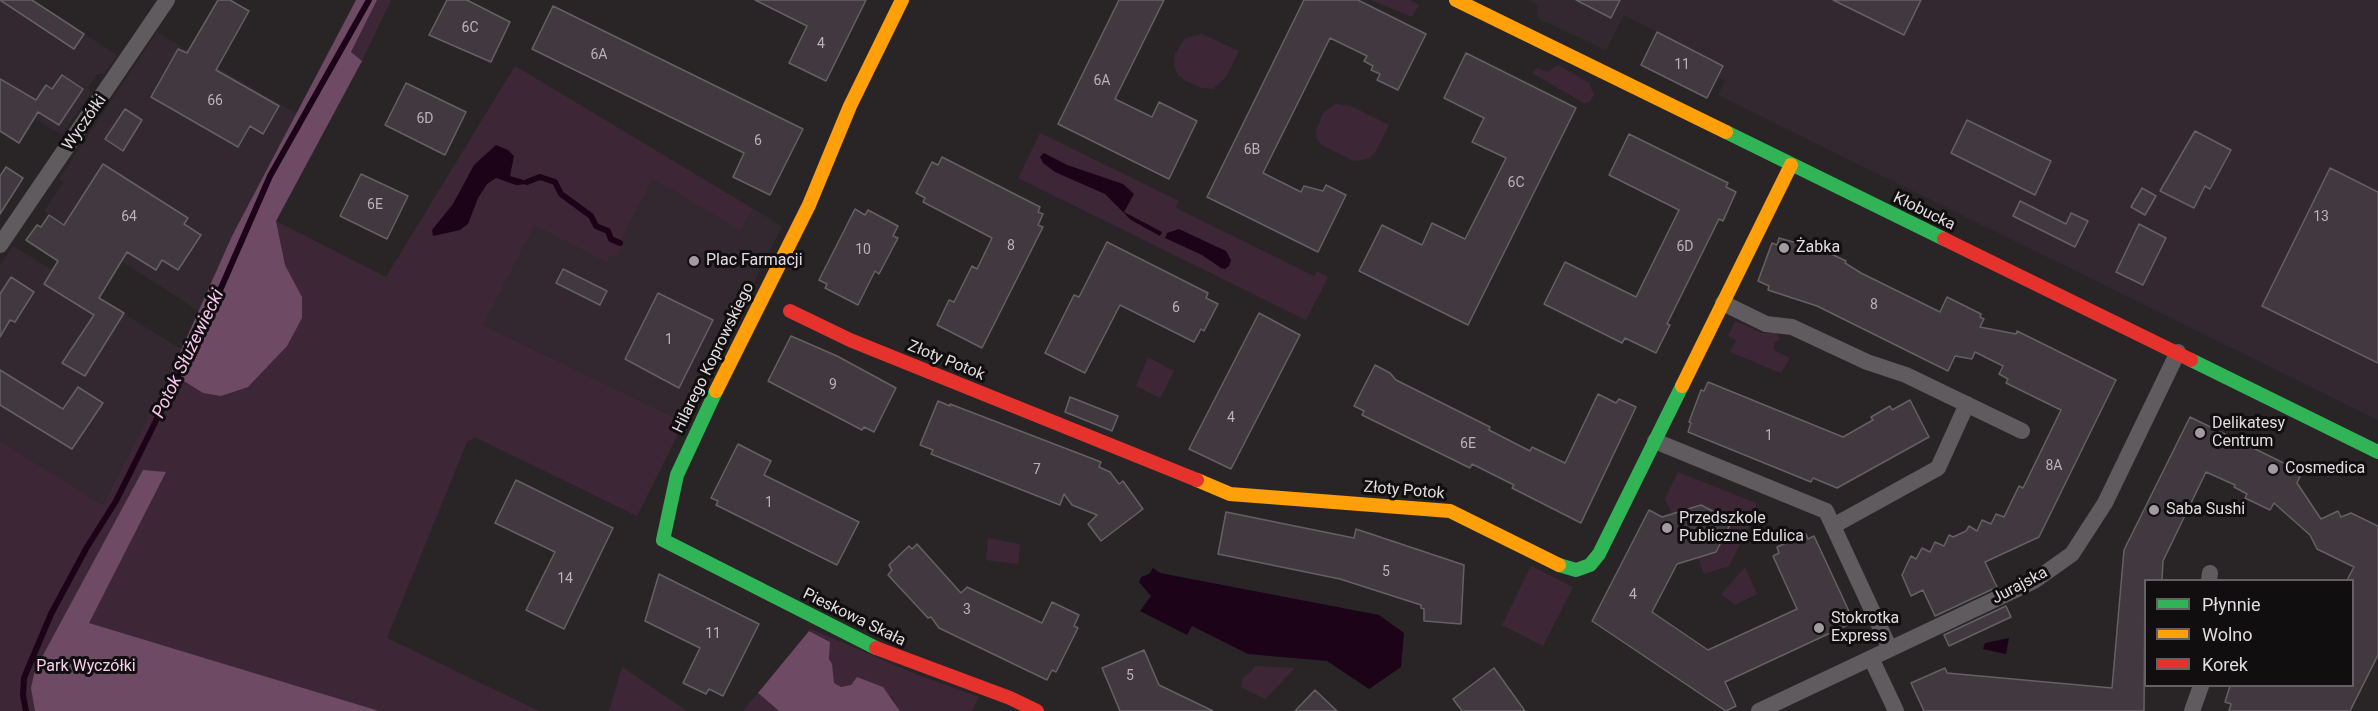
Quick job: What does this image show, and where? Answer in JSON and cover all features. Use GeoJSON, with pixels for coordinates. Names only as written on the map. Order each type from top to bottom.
{"type":"FeatureCollection","features":[{"type":"Feature","properties":{"kind":"street","name":"Wyczółki"},"geometry":{"type":"LineString","coordinates":[[0,245],[167,0]]}},
{"type":"Feature","properties":{"kind":"street","name":"Hilarego Koprowskiego"},"geometry":{"type":"LineString","coordinates":[[663,540],[677,475],[692,439],[809,206],[850,106],[902,0]]}},
{"type":"Feature","properties":{"kind":"street","name":"Kłobucka"},"geometry":{"type":"LineString","coordinates":[[1456,0],[2378,452]]}},
{"type":"Feature","properties":{"kind":"street","name":"Złoty Potok"},"geometry":{"type":"LineString","coordinates":[[790,311],[861,345],[1230,494],[1450,512],[1569,570],[1583,569],[1595,560],[1791,165]]}},
{"type":"Feature","properties":{"kind":"street"},"geometry":{"type":"LineString","coordinates":[[1723,303],[1766,324],[1792,327],[1867,362],[1906,375],[2022,431]]}},
{"type":"Feature","properties":{"kind":"street","name":"Jurajska"},"geometry":{"type":"LineString","coordinates":[[1759,711],[2034,581],[2072,554],[2105,503],[2178,352]]}},
{"type":"Feature","properties":{"kind":"street"},"geometry":{"type":"LineString","coordinates":[[1833,526],[1938,468],[1967,404]]}},
{"type":"Feature","properties":{"kind":"street"},"geometry":{"type":"LineString","coordinates":[[1655,441],[1826,511],[1890,649]]}},
{"type":"Feature","properties":{"kind":"street","name":"Pieskowa Skała"},"geometry":{"type":"LineString","coordinates":[[663,540],[879,649],[1010,698],[1037,711]]}},
{"type":"Feature","properties":{"kind":"street"},"geometry":{"type":"LineString","coordinates":[[1870,658],[1896,711]]}},
{"type":"Feature","properties":{"kind":"street"},"geometry":{"type":"LineString","coordinates":[[2192,711],[2201,687]]}},
{"type":"Feature","properties":{"kind":"shaded area"},"geometry":{"type":"Polygon","coordinates":[[[0,0],[32,0],[117,55],[104,74],[97,74],[88,88],[91,93],[62,135],[0,98],[0,0]]]}},
{"type":"Feature","properties":{"kind":"shaded area"},"geometry":{"type":"Polygon","coordinates":[[[1528,0],[2378,0],[2378,420],[1718,95],[1725,81],[1717,77],[1723,65],[1624,15],[1606,50],[1537,18],[1538,5],[1528,0]]]}},
{"type":"Feature","properties":{"kind":"shaded area"},"geometry":{"type":"Polygon","coordinates":[[[157,32],[297,114],[232,236],[200,312],[44,211],[64,182],[59,179],[157,32]]]}},
{"type":"Feature","properties":{"kind":"shaded area"},"geometry":{"type":"Polygon","coordinates":[[[515,66],[782,226],[684,422],[483,325],[515,66]]]}},
{"type":"Feature","properties":{"kind":"shaded area"},"geometry":{"type":"Polygon","coordinates":[[[496,145],[508,150],[514,156],[510,176],[527,181],[527,184],[516,185],[496,178],[487,184],[478,198],[468,224],[460,230],[433,236],[432,230],[453,204],[474,165],[496,145]]]}},
{"type":"Feature","properties":{"kind":"shaded area"},"geometry":{"type":"Polygon","coordinates":[[[1044,153],[1067,165],[1123,184],[1134,194],[1124,212],[1162,232],[1160,236],[1131,220],[1105,194],[1055,172],[1043,163],[1040,157],[1044,153]]]}},
{"type":"Feature","properties":{"kind":"shaded area"},"geometry":{"type":"Polygon","coordinates":[[[1179,229],[1226,251],[1231,260],[1229,266],[1225,269],[1221,268],[1202,255],[1165,238],[1167,233],[1179,229]]]}},
{"type":"Feature","properties":{"kind":"shaded area"},"geometry":{"type":"Polygon","coordinates":[[[13,246],[183,350],[103,505],[0,441],[0,266],[13,246]]]}},
{"type":"Feature","properties":{"kind":"shaded area"},"geometry":{"type":"Polygon","coordinates":[[[1153,568],[1160,573],[1379,615],[1404,633],[1401,667],[1369,689],[1327,661],[1248,654],[1192,626],[1187,635],[1140,611],[1151,596],[1139,582],[1141,577],[1149,574],[1153,568]]]}},
{"type":"Feature","properties":{"kind":"shaded area"},"geometry":{"type":"Polygon","coordinates":[[[2009,638],[2006,654],[1983,649],[1985,643],[2009,638]]]}},
{"type":"Feature","properties":{"kind":"green space"},"geometry":{"type":"Polygon","coordinates":[[[356,0],[377,0],[351,52],[362,61],[276,221],[285,265],[302,297],[302,318],[287,346],[248,387],[221,396],[203,393],[171,373],[232,236],[356,0]]]}},
{"type":"Feature","properties":{"kind":"green space"},"geometry":{"type":"Polygon","coordinates":[[[377,0],[391,0],[362,61],[351,52],[377,0]]]}},
{"type":"Feature","properties":{"kind":"green space"},"geometry":{"type":"Polygon","coordinates":[[[1371,0],[1410,0],[1419,5],[1412,17],[1371,0]]]}},
{"type":"Feature","properties":{"kind":"green space"},"geometry":{"type":"Polygon","coordinates":[[[1202,34],[1239,51],[1226,77],[1213,89],[1202,88],[1186,81],[1178,75],[1174,65],[1175,54],[1185,38],[1202,34]]]}},
{"type":"Feature","properties":{"kind":"green space"},"geometry":{"type":"Polygon","coordinates":[[[1558,65],[1589,83],[1594,95],[1590,102],[1584,103],[1532,73],[1538,68],[1547,72],[1558,65]]]}},
{"type":"Feature","properties":{"kind":"green space"},"geometry":{"type":"Polygon","coordinates":[[[515,66],[753,209],[740,230],[653,178],[620,241],[624,243],[616,257],[610,255],[607,262],[534,225],[483,325],[684,422],[637,516],[475,437],[467,442],[387,638],[539,711],[0,711],[0,441],[103,505],[171,373],[203,393],[302,297],[285,265],[276,221],[386,277],[515,66]]]}},
{"type":"Feature","properties":{"kind":"green space"},"geometry":{"type":"Polygon","coordinates":[[[1336,104],[1351,106],[1389,125],[1374,154],[1368,159],[1354,161],[1322,145],[1317,139],[1316,131],[1323,113],[1336,104]]]}},
{"type":"Feature","properties":{"kind":"green space"},"geometry":{"type":"Polygon","coordinates":[[[1040,133],[1179,201],[1176,208],[1314,276],[1317,271],[1328,277],[1306,320],[1018,178],[1040,133]]]}},
{"type":"Feature","properties":{"kind":"green space"},"geometry":{"type":"Polygon","coordinates":[[[1735,321],[1762,333],[1777,333],[1779,340],[1774,342],[1774,350],[1790,358],[1781,373],[1730,352],[1736,340],[1728,336],[1735,321]]]}},
{"type":"Feature","properties":{"kind":"green space"},"geometry":{"type":"Polygon","coordinates":[[[1148,357],[1174,371],[1160,398],[1136,386],[1148,357]]]}},
{"type":"Feature","properties":{"kind":"green space","name":"Park Wyczółki"},"geometry":{"type":"Polygon","coordinates":[[[143,470],[166,472],[89,623],[379,711],[35,711],[31,688],[35,670],[143,470]]]}},
{"type":"Feature","properties":{"kind":"green space"},"geometry":{"type":"Polygon","coordinates":[[[1678,472],[1756,503],[1756,513],[1729,566],[1704,574],[1698,557],[1716,552],[1732,521],[1701,505],[1672,514],[1665,499],[1678,472]]]}},
{"type":"Feature","properties":{"kind":"green space"},"geometry":{"type":"Polygon","coordinates":[[[988,538],[1020,544],[1018,564],[986,560],[988,538]]]}},
{"type":"Feature","properties":{"kind":"green space"},"geometry":{"type":"Polygon","coordinates":[[[1531,566],[1573,587],[1543,646],[1502,625],[1531,566]]]}},
{"type":"Feature","properties":{"kind":"green space"},"geometry":{"type":"Polygon","coordinates":[[[1745,567],[1757,594],[1735,605],[1721,594],[1745,567]]]}},
{"type":"Feature","properties":{"kind":"green space"},"geometry":{"type":"Polygon","coordinates":[[[811,629],[918,675],[979,697],[972,711],[900,711],[892,697],[857,677],[851,685],[841,687],[834,683],[829,659],[830,642],[809,631],[811,629]]]}},
{"type":"Feature","properties":{"kind":"green space"},"geometry":{"type":"Polygon","coordinates":[[[809,631],[830,642],[829,659],[832,664],[834,683],[841,687],[851,685],[857,677],[883,687],[900,711],[779,711],[758,693],[809,631]]]}},
{"type":"Feature","properties":{"kind":"green space"},"geometry":{"type":"Polygon","coordinates":[[[1254,666],[1295,668],[1265,699],[1241,687],[1243,677],[1252,671],[1254,666]]]}},
{"type":"Feature","properties":{"kind":"green space"},"geometry":{"type":"Polygon","coordinates":[[[622,667],[687,711],[609,711],[622,667]]]}},
{"type":"Feature","properties":{"kind":"green space"},"geometry":{"type":"Polygon","coordinates":[[[758,693],[779,711],[743,711],[758,693]]]}},
{"type":"Feature","properties":{"kind":"building"},"geometry":{"type":"Polygon","coordinates":[[[0,0],[32,0],[84,34],[74,49],[0,0]]]}},
{"type":"Feature","properties":{"kind":"building"},"geometry":{"type":"Polygon","coordinates":[[[218,0],[230,0],[249,11],[216,70],[279,106],[263,134],[250,126],[238,147],[151,97],[178,49],[187,53],[218,0]]]}},
{"type":"Feature","properties":{"kind":"building"},"geometry":{"type":"Polygon","coordinates":[[[447,0],[467,0],[510,22],[491,62],[429,35],[447,0]]]}},
{"type":"Feature","properties":{"kind":"building"},"geometry":{"type":"Polygon","coordinates":[[[755,0],[866,0],[826,81],[789,63],[807,26],[755,0]]]}},
{"type":"Feature","properties":{"kind":"building"},"geometry":{"type":"Polygon","coordinates":[[[1119,0],[1164,0],[1115,99],[1152,117],[1159,102],[1197,121],[1169,179],[1058,124],[1119,0]]]}},
{"type":"Feature","properties":{"kind":"building"},"geometry":{"type":"Polygon","coordinates":[[[1304,0],[1358,0],[1426,34],[1398,90],[1377,80],[1380,74],[1371,70],[1373,66],[1364,61],[1367,56],[1330,38],[1263,173],[1301,192],[1304,186],[1323,191],[1326,185],[1346,195],[1318,252],[1207,197],[1304,0]]]}},
{"type":"Feature","properties":{"kind":"building"},"geometry":{"type":"Polygon","coordinates":[[[1576,0],[1620,0],[1611,18],[1576,0]]]}},
{"type":"Feature","properties":{"kind":"building"},"geometry":{"type":"Polygon","coordinates":[[[1833,0],[1921,0],[1904,35],[1833,0]]]}},
{"type":"Feature","properties":{"kind":"building"},"geometry":{"type":"Polygon","coordinates":[[[553,6],[803,129],[770,195],[733,177],[744,153],[532,49],[553,6]]]}},
{"type":"Feature","properties":{"kind":"building"},"geometry":{"type":"Polygon","coordinates":[[[1657,32],[1723,66],[1707,98],[1641,65],[1657,32]]]}},
{"type":"Feature","properties":{"kind":"building"},"geometry":{"type":"Polygon","coordinates":[[[1466,53],[1576,108],[1468,325],[1359,271],[1382,225],[1422,245],[1432,223],[1465,239],[1506,158],[1472,142],[1484,118],[1444,98],[1466,53]]]}},
{"type":"Feature","properties":{"kind":"building"},"geometry":{"type":"Polygon","coordinates":[[[62,75],[83,89],[59,125],[38,112],[19,143],[0,131],[0,79],[36,100],[46,85],[52,89],[62,75]]]}},
{"type":"Feature","properties":{"kind":"building"},"geometry":{"type":"Polygon","coordinates":[[[406,83],[466,112],[445,155],[385,125],[406,83]]]}},
{"type":"Feature","properties":{"kind":"building"},"geometry":{"type":"Polygon","coordinates":[[[125,109],[142,120],[123,151],[105,139],[125,109]]]}},
{"type":"Feature","properties":{"kind":"building"},"geometry":{"type":"Polygon","coordinates":[[[1967,120],[2051,161],[2035,195],[1951,153],[1967,120]]]}},
{"type":"Feature","properties":{"kind":"building"},"geometry":{"type":"Polygon","coordinates":[[[2195,131],[2231,150],[2210,189],[2205,186],[2194,208],[2160,191],[2195,131]]]}},
{"type":"Feature","properties":{"kind":"building"},"geometry":{"type":"Polygon","coordinates":[[[1629,134],[1728,183],[1726,187],[1736,192],[1723,221],[1719,219],[1667,324],[1670,325],[1656,353],[1625,338],[1622,343],[1544,304],[1565,262],[1636,297],[1679,210],[1609,175],[1629,134]]]}},
{"type":"Feature","properties":{"kind":"building"},"geometry":{"type":"Polygon","coordinates":[[[942,157],[1040,207],[1038,212],[1043,214],[1038,225],[1043,227],[982,348],[937,325],[949,300],[954,302],[972,266],[977,269],[992,238],[923,202],[925,198],[916,193],[932,162],[938,165],[942,157]]]}},
{"type":"Feature","properties":{"kind":"building"},"geometry":{"type":"Polygon","coordinates":[[[103,164],[188,218],[184,224],[201,235],[178,270],[162,260],[156,270],[127,252],[99,298],[124,313],[85,376],[62,363],[94,315],[44,284],[58,261],[26,240],[37,225],[41,227],[49,215],[64,225],[103,164]]]}},
{"type":"Feature","properties":{"kind":"building"},"geometry":{"type":"Polygon","coordinates":[[[6,167],[23,178],[0,214],[0,176],[6,167]]]}},
{"type":"Feature","properties":{"kind":"building"},"geometry":{"type":"Polygon","coordinates":[[[2330,168],[2378,192],[2378,363],[2262,306],[2330,168]]]}},
{"type":"Feature","properties":{"kind":"building"},"geometry":{"type":"Polygon","coordinates":[[[361,174],[408,196],[387,239],[340,216],[361,174]]]}},
{"type":"Feature","properties":{"kind":"building"},"geometry":{"type":"Polygon","coordinates":[[[2142,188],[2156,196],[2145,215],[2131,207],[2142,188]]]}},
{"type":"Feature","properties":{"kind":"building"},"geometry":{"type":"Polygon","coordinates":[[[2020,201],[2066,224],[2071,213],[2088,221],[2075,247],[2013,216],[2020,201]]]}},
{"type":"Feature","properties":{"kind":"building"},"geometry":{"type":"Polygon","coordinates":[[[855,209],[865,215],[868,210],[898,226],[893,236],[898,238],[879,274],[875,271],[858,305],[825,288],[827,284],[819,280],[855,209]]]}},
{"type":"Feature","properties":{"kind":"building"},"geometry":{"type":"Polygon","coordinates":[[[2139,224],[2166,238],[2143,285],[2116,272],[2139,224]]]}},
{"type":"Feature","properties":{"kind":"building"},"geometry":{"type":"Polygon","coordinates":[[[1779,238],[1825,251],[1846,261],[1845,263],[1861,273],[1940,312],[1947,297],[1981,314],[1980,317],[1984,319],[1980,327],[2016,334],[2017,331],[2116,380],[2039,537],[1985,562],[1997,587],[1935,616],[1923,590],[1911,596],[1902,575],[1911,556],[1916,559],[1922,548],[1930,552],[1935,542],[1944,546],[1949,535],[1953,537],[1966,531],[1969,526],[1977,531],[1982,520],[1991,524],[1996,514],[2004,517],[2019,486],[2023,488],[2061,410],[2006,383],[2008,379],[1999,374],[2003,366],[1975,352],[1972,359],[1955,356],[1948,371],[1817,306],[1768,290],[1769,286],[1758,281],[1772,243],[1777,245],[1779,238]]]}},
{"type":"Feature","properties":{"kind":"building"},"geometry":{"type":"Polygon","coordinates":[[[1107,242],[1208,293],[1206,298],[1218,304],[1204,331],[1201,329],[1194,342],[1120,305],[1085,373],[1045,353],[1074,295],[1079,297],[1107,242]]]}},
{"type":"Feature","properties":{"kind":"building"},"geometry":{"type":"Polygon","coordinates":[[[563,269],[607,291],[600,305],[556,283],[563,269]]]}},
{"type":"Feature","properties":{"kind":"building"},"geometry":{"type":"Polygon","coordinates":[[[11,277],[34,292],[15,322],[10,320],[0,337],[0,294],[11,277]]]}},
{"type":"Feature","properties":{"kind":"building"},"geometry":{"type":"Polygon","coordinates":[[[658,293],[713,320],[679,388],[625,359],[658,293]]]}},
{"type":"Feature","properties":{"kind":"building"},"geometry":{"type":"Polygon","coordinates":[[[1259,313],[1300,335],[1231,469],[1189,449],[1259,313]]]}},
{"type":"Feature","properties":{"kind":"building"},"geometry":{"type":"Polygon","coordinates":[[[791,336],[837,356],[896,388],[874,432],[864,427],[862,430],[768,381],[791,336]]]}},
{"type":"Feature","properties":{"kind":"building"},"geometry":{"type":"Polygon","coordinates":[[[1375,365],[1390,373],[1396,380],[1490,427],[1489,430],[1530,451],[1532,447],[1565,463],[1598,394],[1616,403],[1619,399],[1636,407],[1581,523],[1512,488],[1514,485],[1472,464],[1470,468],[1362,415],[1364,411],[1354,406],[1375,365]]]}},
{"type":"Feature","properties":{"kind":"building"},"geometry":{"type":"Polygon","coordinates":[[[0,370],[63,409],[78,387],[103,403],[72,449],[0,405],[0,370]]]}},
{"type":"Feature","properties":{"kind":"building"},"geometry":{"type":"Polygon","coordinates":[[[1708,382],[1843,437],[1873,420],[1871,417],[1890,406],[1892,410],[1910,400],[1929,437],[1837,488],[1813,478],[1811,482],[1688,432],[1691,423],[1689,422],[1701,390],[1704,391],[1708,382]]]}},
{"type":"Feature","properties":{"kind":"building"},"geometry":{"type":"Polygon","coordinates":[[[1070,397],[1118,416],[1112,431],[1065,412],[1070,397]]]}},
{"type":"Feature","properties":{"kind":"building"},"geometry":{"type":"Polygon","coordinates":[[[938,401],[1101,462],[1099,467],[1110,472],[1119,484],[1123,481],[1143,509],[1101,541],[1088,524],[1097,515],[1072,505],[1064,494],[1060,505],[931,454],[933,450],[920,445],[938,401]]]}},
{"type":"Feature","properties":{"kind":"building"},"geometry":{"type":"Polygon","coordinates":[[[2190,417],[2302,472],[2297,483],[2321,519],[2338,511],[2341,517],[2351,513],[2378,526],[2378,655],[2350,711],[2229,711],[2231,704],[2225,702],[2230,687],[2354,687],[2354,579],[2348,579],[2354,567],[2317,549],[2310,535],[2274,503],[2270,510],[2245,498],[2247,494],[2234,487],[2235,485],[2206,472],[2163,561],[2162,579],[2144,579],[2144,711],[1924,711],[1911,683],[1945,668],[1947,673],[2112,688],[2124,550],[2190,417]]]}},
{"type":"Feature","properties":{"kind":"building"},"geometry":{"type":"Polygon","coordinates":[[[738,444],[771,461],[764,475],[859,522],[837,565],[716,505],[718,501],[711,498],[738,444]]]}},
{"type":"Feature","properties":{"kind":"building"},"geometry":{"type":"Polygon","coordinates":[[[516,480],[613,528],[564,629],[526,610],[555,552],[495,523],[516,480]]]}},
{"type":"Feature","properties":{"kind":"building"},"geometry":{"type":"Polygon","coordinates":[[[1701,505],[1732,521],[1716,552],[1677,564],[1652,612],[1708,650],[1797,609],[1773,556],[1779,553],[1777,547],[1806,534],[1808,539],[1814,536],[1854,622],[1725,682],[1736,706],[1726,711],[1592,621],[1649,510],[1662,517],[1701,505]]]}},
{"type":"Feature","properties":{"kind":"building"},"geometry":{"type":"Polygon","coordinates":[[[1226,512],[1354,538],[1356,529],[1464,565],[1461,624],[1424,621],[1424,609],[1421,605],[1340,579],[1218,554],[1226,512]]]}},
{"type":"Feature","properties":{"kind":"building"},"geometry":{"type":"Polygon","coordinates":[[[917,544],[961,593],[967,587],[1042,623],[1052,602],[1079,615],[1074,626],[1078,628],[1056,672],[1052,670],[1047,680],[939,628],[931,617],[928,618],[888,575],[892,570],[889,565],[909,546],[912,549],[917,544]]]}},
{"type":"Feature","properties":{"kind":"building"},"geometry":{"type":"Polygon","coordinates":[[[659,574],[759,624],[723,696],[709,689],[706,694],[683,683],[700,648],[645,621],[659,574]]]}},
{"type":"Feature","properties":{"kind":"building"},"geometry":{"type":"Polygon","coordinates":[[[2006,606],[2011,617],[1949,646],[1944,635],[2006,606]]]}},
{"type":"Feature","properties":{"kind":"building"},"geometry":{"type":"Polygon","coordinates":[[[1144,650],[1159,685],[1213,711],[1120,711],[1102,668],[1144,650]]]}},
{"type":"Feature","properties":{"kind":"building"},"geometry":{"type":"Polygon","coordinates":[[[1494,668],[1525,711],[1462,711],[1453,699],[1494,668]]]}},
{"type":"Feature","properties":{"kind":"building"},"geometry":{"type":"Polygon","coordinates":[[[1315,690],[1337,711],[1295,711],[1315,690]]]}},
{"type":"Feature","properties":{"kind":"waterway","name":"Potok Służewiecki"},"geometry":{"type":"LineString","coordinates":[[26,711],[23,695],[24,678],[51,614],[87,547],[116,501],[214,304],[270,176],[369,0]]}},
{"type":"Feature","properties":{"kind":"waterway"},"geometry":{"type":"LineString","coordinates":[[527,182],[540,177],[555,182],[561,194],[591,216],[596,226],[608,231],[611,239],[620,243]]}},
{"type":"Feature","properties":{"kind":"traffic: fast"},"geometry":{"type":"LineString","coordinates":[[1726,132],[1944,239]]}},
{"type":"Feature","properties":{"kind":"traffic: fast"},"geometry":{"type":"LineString","coordinates":[[2191,360],[2378,452]]}},
{"type":"Feature","properties":{"kind":"traffic: fast"},"geometry":{"type":"LineString","coordinates":[[1559,565],[1576,570],[1590,565],[1599,554],[1682,386]]}},
{"type":"Feature","properties":{"kind":"traffic: fast"},"geometry":{"type":"LineString","coordinates":[[716,391],[677,475],[663,540],[876,648]]}},
{"type":"Feature","properties":{"kind":"traffic: slow"},"geometry":{"type":"LineString","coordinates":[[716,391],[809,205],[850,106],[902,0]]}},
{"type":"Feature","properties":{"kind":"traffic: slow"},"geometry":{"type":"LineString","coordinates":[[1456,0],[1726,132]]}},
{"type":"Feature","properties":{"kind":"traffic: slow"},"geometry":{"type":"LineString","coordinates":[[1682,386],[1791,165]]}},
{"type":"Feature","properties":{"kind":"traffic: slow"},"geometry":{"type":"LineString","coordinates":[[1197,480],[1230,494],[1450,511],[1559,565]]}},
{"type":"Feature","properties":{"kind":"traffic: jam"},"geometry":{"type":"LineString","coordinates":[[1944,239],[2191,360]]}},
{"type":"Feature","properties":{"kind":"traffic: jam"},"geometry":{"type":"LineString","coordinates":[[790,311],[850,340],[1197,480]]}},
{"type":"Feature","properties":{"kind":"traffic: jam"},"geometry":{"type":"LineString","coordinates":[[876,648],[1010,698],[1037,711]]}},
{"type":"Feature","properties":{"kind":"place","name":"Żabka"},"geometry":{"type":"Point","coordinates":[1784,248]}},
{"type":"Feature","properties":{"kind":"place","name":"Plac Farmacji"},"geometry":{"type":"Point","coordinates":[694,261]}},
{"type":"Feature","properties":{"kind":"place","name":"Delikatesy Centrum"},"geometry":{"type":"Point","coordinates":[2200,433]}},
{"type":"Feature","properties":{"kind":"place","name":"Cosmedica"},"geometry":{"type":"Point","coordinates":[2273,469]}},
{"type":"Feature","properties":{"kind":"place","name":"Saba Sushi"},"geometry":{"type":"Point","coordinates":[2154,510]}},
{"type":"Feature","properties":{"kind":"place","name":"Przedszkole Publiczne Edulica"},"geometry":{"type":"Point","coordinates":[1667,528]}},
{"type":"Feature","properties":{"kind":"place","name":"Stokrotka Express"},"geometry":{"type":"Point","coordinates":[1819,628]}}]}
